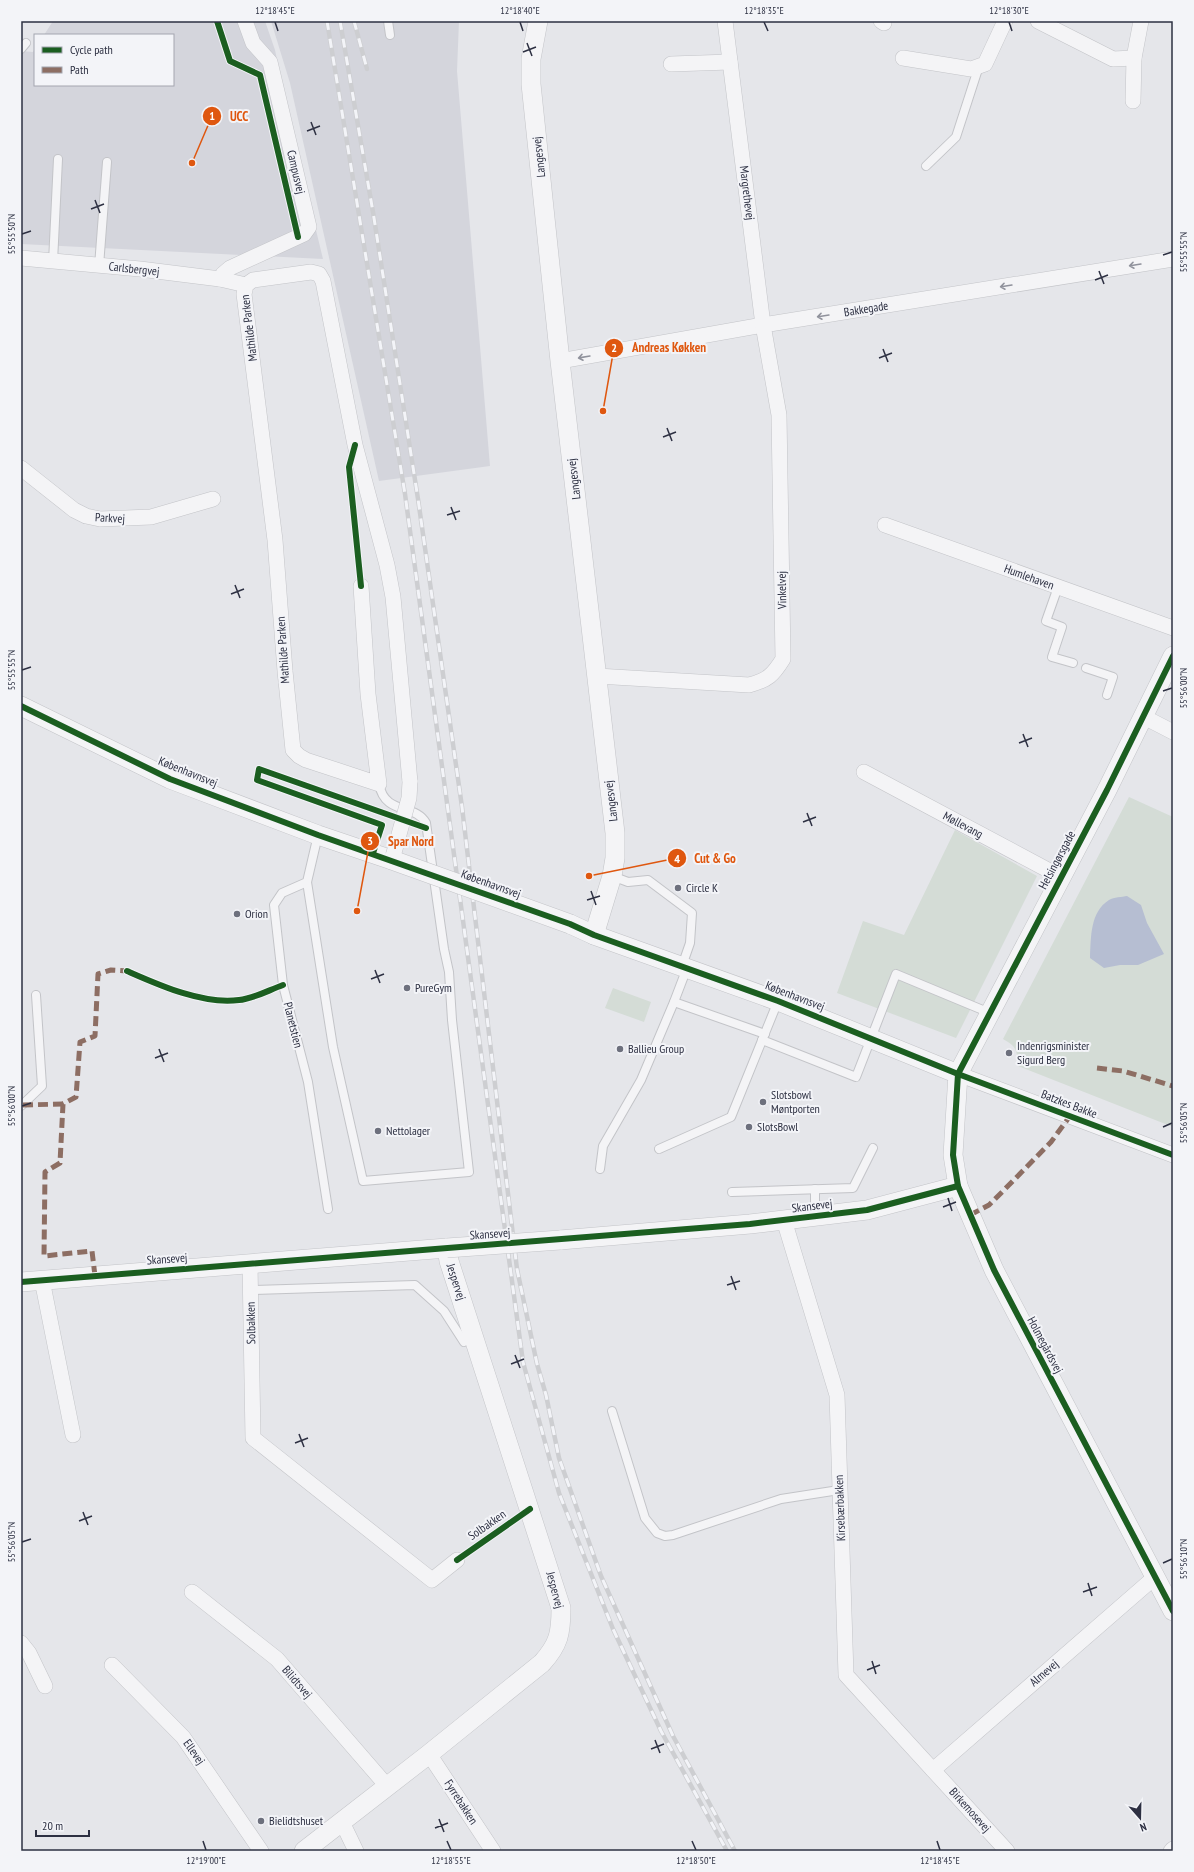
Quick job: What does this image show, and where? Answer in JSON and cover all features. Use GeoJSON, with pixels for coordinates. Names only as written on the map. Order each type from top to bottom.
{"type":"FeatureCollection","features":[{"type":"Feature","properties":{"kind":"street","name":"Campusvej"},"geometry":{"type":"LineString","coordinates":[[220,279],[230,268],[304,234],[309,227],[270,62],[253,43],[245,21]]}},
{"type":"Feature","properties":{"kind":"street","name":"Langesvej"},"geometry":{"type":"LineString","coordinates":[[538,21],[531,59],[531,84],[560,361],[615,833],[615,858],[612,876],[594,935]]}},
{"type":"Feature","properties":{"kind":"street","name":"Margrethevej"},"geometry":{"type":"LineString","coordinates":[[725,21],[763,325]]}},
{"type":"Feature","properties":{"kind":"street"},"geometry":{"type":"LineString","coordinates":[[881,21],[884,21]]}},
{"type":"Feature","properties":{"kind":"street"},"geometry":{"type":"LineString","coordinates":[[903,58],[971,69],[985,64],[1005,21]]}},
{"type":"Feature","properties":{"kind":"street"},"geometry":{"type":"LineString","coordinates":[[1038,21],[1113,60],[1134,58]]}},
{"type":"Feature","properties":{"kind":"street"},"geometry":{"type":"LineString","coordinates":[[1133,101],[1134,58],[1141,21]]}},
{"type":"Feature","properties":{"kind":"street"},"geometry":{"type":"LineString","coordinates":[[671,64],[730,62]]}},
{"type":"Feature","properties":{"kind":"street","name":"Carlsbergvej"},"geometry":{"type":"LineString","coordinates":[[21,258],[220,279],[246,284]]}},
{"type":"Feature","properties":{"kind":"street","name":"Bakkegade"},"geometry":{"type":"LineString","coordinates":[[560,361],[763,325],[1173,259]]}},
{"type":"Feature","properties":{"kind":"street","name":"Mathilde Parken"},"geometry":{"type":"LineString","coordinates":[[379,784],[306,760],[293,750],[284,670],[275,540],[244,294],[246,284],[253,280],[311,272],[320,274],[323,281],[356,445],[387,565],[393,597],[410,782],[409,798],[392,860]]}},
{"type":"Feature","properties":{"kind":"street","name":"Vinkelvej"},"geometry":{"type":"LineString","coordinates":[[597,676],[749,685],[764,681],[775,672],[783,658],[779,414],[763,325]]}},
{"type":"Feature","properties":{"kind":"street","name":"Parkvej"},"geometry":{"type":"LineString","coordinates":[[21,468],[74,510],[86,516],[100,519],[151,517],[213,499]]}},
{"type":"Feature","properties":{"kind":"street","name":"Humlehaven"},"geometry":{"type":"LineString","coordinates":[[886,525],[1173,628]]}},
{"type":"Feature","properties":{"kind":"street"},"geometry":{"type":"LineString","coordinates":[[361,586],[368,694],[379,784]]}},
{"type":"Feature","properties":{"kind":"street","name":"Helsingørsgade"},"geometry":{"type":"LineString","coordinates":[[958,1074],[1144,717],[1173,656]]}},
{"type":"Feature","properties":{"kind":"street","name":"Københavnsvej"},"geometry":{"type":"LineString","coordinates":[[21,706],[170,778],[318,834],[570,924],[594,935],[778,1001],[958,1074]]}},
{"type":"Feature","properties":{"kind":"street"},"geometry":{"type":"LineString","coordinates":[[1144,717],[1173,732]]}},
{"type":"Feature","properties":{"kind":"street","name":"Møllevang"},"geometry":{"type":"LineString","coordinates":[[864,772],[1061,877]]}},
{"type":"Feature","properties":{"kind":"street","name":"Batzkes Bakke"},"geometry":{"type":"LineString","coordinates":[[958,1074],[1173,1155]]}},
{"type":"Feature","properties":{"kind":"street","name":"Holmegårdsvej"},"geometry":{"type":"LineString","coordinates":[[958,1074],[953,1154],[958,1186],[994,1270],[1173,1611]]}},
{"type":"Feature","properties":{"kind":"street","name":"Skansevej"},"geometry":{"type":"LineString","coordinates":[[21,1282],[560,1240],[784,1220],[867,1210],[958,1186]]}},
{"type":"Feature","properties":{"kind":"street","name":"Kirsebærbakken"},"geometry":{"type":"LineString","coordinates":[[784,1220],[837,1395],[846,1675],[933,1770]]}},
{"type":"Feature","properties":{"kind":"street","name":"Jespervej"},"geometry":{"type":"LineString","coordinates":[[304,1851],[429,1754],[542,1663],[554,1650],[561,1630],[561,1608],[452,1269],[447,1248]]}},
{"type":"Feature","properties":{"kind":"street","name":"Solbakken"},"geometry":{"type":"LineString","coordinates":[[250,1264],[253,1438],[432,1580],[457,1560]]}},
{"type":"Feature","properties":{"kind":"street"},"geometry":{"type":"LineString","coordinates":[[42,1280],[74,1435]]}},
{"type":"Feature","properties":{"kind":"street","name":"Almevej"},"geometry":{"type":"LineString","coordinates":[[933,1770],[1155,1576]]}},
{"type":"Feature","properties":{"kind":"street","name":"Bilidtsvej"},"geometry":{"type":"LineString","coordinates":[[192,1592],[277,1659],[387,1786]]}},
{"type":"Feature","properties":{"kind":"street"},"geometry":{"type":"LineString","coordinates":[[21,1643],[29,1653],[45,1686]]}},
{"type":"Feature","properties":{"kind":"street","name":"Ellevej"},"geometry":{"type":"LineString","coordinates":[[112,1665],[183,1737],[261,1851]]}},
{"type":"Feature","properties":{"kind":"street","name":"Fyrrebakken"},"geometry":{"type":"LineString","coordinates":[[429,1754],[493,1851]]}},
{"type":"Feature","properties":{"kind":"street","name":"Birkemosevej"},"geometry":{"type":"LineString","coordinates":[[933,1770],[1007,1851]]}},
{"type":"Feature","properties":{"kind":"street"},"geometry":{"type":"LineString","coordinates":[[342,1822],[356,1851]]}},
{"type":"Feature","properties":{"kind":"lane"},"geometry":{"type":"LineString","coordinates":[[388,21],[390,35]]}},
{"type":"Feature","properties":{"kind":"lane"},"geometry":{"type":"LineString","coordinates":[[926,166],[956,137],[979,66]]}},
{"type":"Feature","properties":{"kind":"lane"},"geometry":{"type":"LineString","coordinates":[[53,262],[58,159]]}},
{"type":"Feature","properties":{"kind":"lane"},"geometry":{"type":"LineString","coordinates":[[99,266],[107,162]]}},
{"type":"Feature","properties":{"kind":"lane"},"geometry":{"type":"LineString","coordinates":[[1058,587],[1046,621],[1062,627],[1052,657],[1073,664]]}},
{"type":"Feature","properties":{"kind":"lane"},"geometry":{"type":"LineString","coordinates":[[1086,668],[1113,677],[1107,695]]}},
{"type":"Feature","properties":{"kind":"lane"},"geometry":{"type":"LineString","coordinates":[[318,834],[307,882],[333,1047],[363,1181],[469,1172],[452,1020],[449,972],[444,949],[426,823],[421,817],[387,801],[382,796],[379,784]]}},
{"type":"Feature","properties":{"kind":"lane"},"geometry":{"type":"LineString","coordinates":[[600,1169],[603,1146],[641,1080],[674,1002],[685,967],[690,943],[692,912],[648,880],[628,882],[612,876]]}},
{"type":"Feature","properties":{"kind":"lane","name":"Planetstien"},"geometry":{"type":"LineString","coordinates":[[307,882],[282,893],[274,905],[283,985],[308,1082],[328,1209]]}},
{"type":"Feature","properties":{"kind":"lane"},"geometry":{"type":"LineString","coordinates":[[674,1002],[764,1037],[856,1076],[896,974],[990,1013]]}},
{"type":"Feature","properties":{"kind":"lane"},"geometry":{"type":"LineString","coordinates":[[21,1106],[42,1086],[36,995]]}},
{"type":"Feature","properties":{"kind":"lane"},"geometry":{"type":"LineString","coordinates":[[659,1149],[731,1117],[778,1001]]}},
{"type":"Feature","properties":{"kind":"lane"},"geometry":{"type":"LineString","coordinates":[[732,1192],[853,1188],[873,1148]]}},
{"type":"Feature","properties":{"kind":"lane"},"geometry":{"type":"LineString","coordinates":[[815,1190],[815,1216]]}},
{"type":"Feature","properties":{"kind":"lane","name":"Solbakken"},"geometry":{"type":"LineString","coordinates":[[251,1290],[415,1285],[444,1311],[464,1342]]}},
{"type":"Feature","properties":{"kind":"lane"},"geometry":{"type":"LineString","coordinates":[[612,1411],[645,1518],[657,1533],[665,1536],[673,1535],[781,1498],[839,1490]]}},
{"type":"Feature","properties":{"kind":"shaded area"},"geometry":{"type":"Polygon","coordinates":[[[53,21],[265,21],[275,50],[293,135],[323,259],[21,244],[21,51],[33,52],[34,50],[34,86],[174,86],[174,34],[45,34],[53,21]]]}},
{"type":"Feature","properties":{"kind":"shaded area"},"geometry":{"type":"Polygon","coordinates":[[[271,21],[459,21],[457,71],[490,466],[379,481],[290,83],[271,21]]]}},
{"type":"Feature","properties":{"kind":"shaded area"},"geometry":{"type":"Polygon","coordinates":[[[1129,797],[1173,817],[1173,1127],[1018,1066],[1014,1047],[1003,1039],[1129,797]]]}},
{"type":"Feature","properties":{"kind":"shaded area"},"geometry":{"type":"Polygon","coordinates":[[[955,830],[1037,876],[956,1038],[837,993],[863,921],[904,935],[955,830]]]}},
{"type":"Feature","properties":{"kind":"shaded area"},"geometry":{"type":"Polygon","coordinates":[[[613,988],[651,1002],[644,1022],[605,1008],[613,988]]]}},
{"type":"Feature","properties":{"kind":"water"},"geometry":{"type":"Polygon","coordinates":[[[1127,896],[1141,905],[1147,923],[1164,954],[1138,965],[1120,965],[1104,968],[1090,958],[1091,934],[1095,918],[1098,911],[1109,900],[1127,896]]]}},
{"type":"Feature","properties":{"kind":"railway"},"geometry":{"type":"LineString","coordinates":[[327,21],[405,494],[523,1362],[559,1493],[613,1629],[661,1731],[727,1851]]}},
{"type":"Feature","properties":{"kind":"railway"},"geometry":{"type":"LineString","coordinates":[[340,21],[374,218],[418,499],[462,807],[517,1269],[537,1364],[546,1395],[559,1458],[601,1576],[673,1736],[735,1851]]}},
{"type":"Feature","properties":{"kind":"railway"},"geometry":{"type":"LineString","coordinates":[[354,21],[367,69]]}},
{"type":"Feature","properties":{"kind":"marked path"},"geometry":{"type":"LineString","coordinates":[[95,1276],[92,1251],[44,1256],[45,1172],[60,1163],[63,1104],[76,1097],[80,1042],[95,1036],[98,974],[111,970],[127,971]]}},
{"type":"Feature","properties":{"kind":"marked path"},"geometry":{"type":"LineString","coordinates":[[1097,1068],[1123,1071],[1173,1086]]}},
{"type":"Feature","properties":{"kind":"marked path"},"geometry":{"type":"LineString","coordinates":[[23,1105],[63,1104]]}},
{"type":"Feature","properties":{"kind":"marked path"},"geometry":{"type":"LineString","coordinates":[[970,1215],[989,1205],[1051,1142],[1070,1116]]}},
{"type":"Feature","properties":{"kind":"cycle path"},"geometry":{"type":"LineString","coordinates":[[217,21],[230,61],[260,75],[298,237]]}},
{"type":"Feature","properties":{"kind":"cycle path"},"geometry":{"type":"LineString","coordinates":[[355,445],[349,467],[361,586]]}},
{"type":"Feature","properties":{"kind":"cycle path"},"geometry":{"type":"LineString","coordinates":[[1173,656],[1107,790],[958,1074],[953,1155],[958,1186],[994,1270],[1173,1611]]}},
{"type":"Feature","properties":{"kind":"cycle path"},"geometry":{"type":"LineString","coordinates":[[21,706],[170,779],[318,835],[570,924],[594,935],[778,1001],[958,1074],[1173,1155]]}},
{"type":"Feature","properties":{"kind":"cycle path"},"geometry":{"type":"LineString","coordinates":[[373,853],[382,825],[257,780],[259,769],[426,828]]}},
{"type":"Feature","properties":{"kind":"cycle path"},"geometry":{"type":"LineString","coordinates":[[127,971],[167,988],[211,1000],[225,1001],[244,999],[283,985]]}},
{"type":"Feature","properties":{"kind":"cycle path"},"geometry":{"type":"LineString","coordinates":[[21,1282],[750,1224],[867,1210],[958,1186]]}},
{"type":"Feature","properties":{"kind":"cycle path"},"geometry":{"type":"LineString","coordinates":[[457,1560],[530,1509]]}},
{"type":"Feature","properties":{"kind":"place","name":"UCC"},"geometry":{"type":"Point","coordinates":[192,163]}},
{"type":"Feature","properties":{"kind":"place","name":"Andreas Køkken"},"geometry":{"type":"Point","coordinates":[603,411]}},
{"type":"Feature","properties":{"kind":"place","name":"Cut & Go"},"geometry":{"type":"Point","coordinates":[589,876]}},
{"type":"Feature","properties":{"kind":"place","name":"Circle K"},"geometry":{"type":"Point","coordinates":[678,888]}},
{"type":"Feature","properties":{"kind":"place","name":"Spar Nord"},"geometry":{"type":"Point","coordinates":[357,911]}},
{"type":"Feature","properties":{"kind":"place","name":"Orion"},"geometry":{"type":"Point","coordinates":[237,914]}},
{"type":"Feature","properties":{"kind":"place","name":"PureGym"},"geometry":{"type":"Point","coordinates":[407,988]}},
{"type":"Feature","properties":{"kind":"place","name":"Ballieu Group"},"geometry":{"type":"Point","coordinates":[620,1049]}},
{"type":"Feature","properties":{"kind":"place","name":"Indenrigsminister Sigurd Berg"},"geometry":{"type":"Point","coordinates":[1009,1053]}},
{"type":"Feature","properties":{"kind":"place","name":"Slotsbowl Møntporten"},"geometry":{"type":"Point","coordinates":[763,1102]}},
{"type":"Feature","properties":{"kind":"place","name":"SlotsBowl"},"geometry":{"type":"Point","coordinates":[749,1127]}},
{"type":"Feature","properties":{"kind":"place","name":"Nettolager"},"geometry":{"type":"Point","coordinates":[378,1131]}},
{"type":"Feature","properties":{"kind":"place","name":"Bielidtshuset"},"geometry":{"type":"Point","coordinates":[261,1821]}}]}
